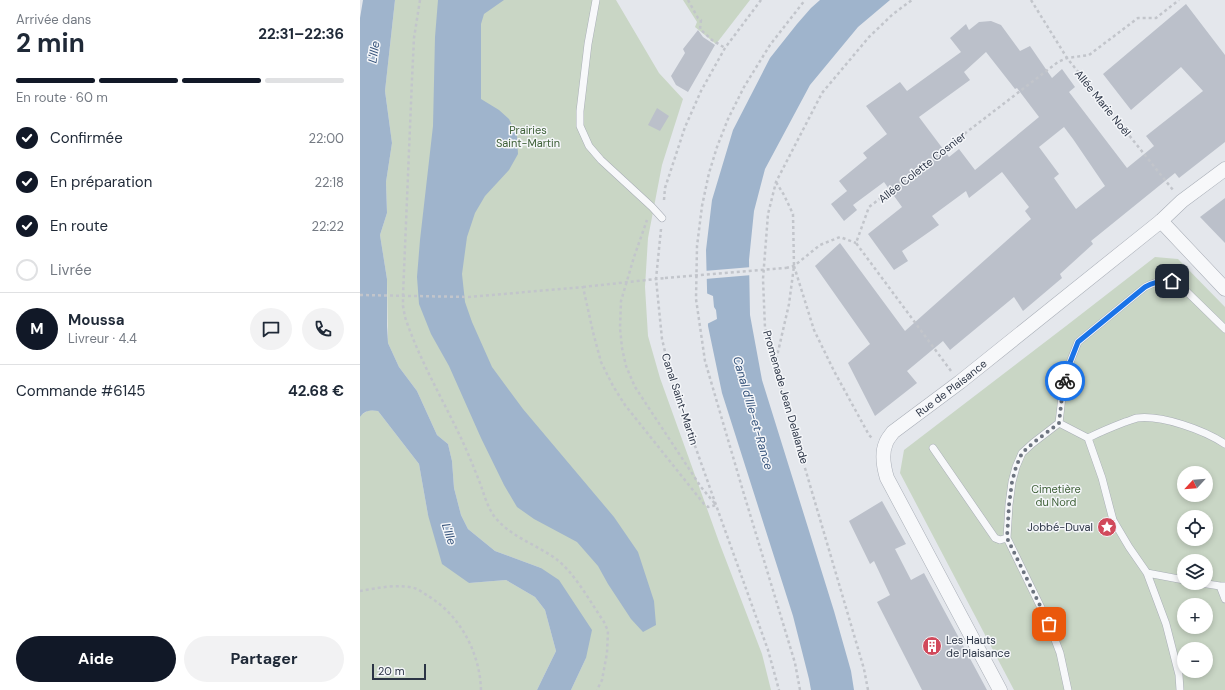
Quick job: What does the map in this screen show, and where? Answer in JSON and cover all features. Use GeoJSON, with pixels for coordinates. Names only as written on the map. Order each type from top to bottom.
{"type":"FeatureCollection","features":[{"type":"Feature","properties":{"kind":"street","name":"Rue de Plaisance"},"geometry":{"type":"LineString","coordinates":[[1000,690],[888,478],[884,466],[884,452],[886,443],[893,432],[960,382],[1161,221],[1182,201],[1225,168]]}},
{"type":"Feature","properties":{"kind":"street"},"geometry":{"type":"LineString","coordinates":[[1161,221],[1225,289]]}},
{"type":"Feature","properties":{"kind":"lane"},"geometry":{"type":"LineString","coordinates":[[596,0],[588,44],[580,111],[580,126],[589,146],[601,160],[662,218]]}},
{"type":"Feature","properties":{"kind":"lane"},"geometry":{"type":"LineString","coordinates":[[1068,690],[1060,653],[1049,624],[1007,538],[1012,482],[1022,453],[1059,423],[1063,388],[1069,365],[1078,342],[1145,287],[1154,282],[1163,280],[1172,281],[1181,286],[1225,329]]}},
{"type":"Feature","properties":{"kind":"lane"},"geometry":{"type":"LineString","coordinates":[[1088,438],[1111,427],[1136,418],[1172,421],[1225,444]]}},
{"type":"Feature","properties":{"kind":"lane"},"geometry":{"type":"LineString","coordinates":[[1059,423],[1088,438],[1102,478],[1114,520],[1129,547],[1147,573],[1166,624],[1180,675],[1180,690]]}},
{"type":"Feature","properties":{"kind":"lane"},"geometry":{"type":"LineString","coordinates":[[933,448],[994,538],[1000,540],[1007,538]]}},
{"type":"Feature","properties":{"kind":"lane"},"geometry":{"type":"LineString","coordinates":[[1147,573],[1177,579]]}},
{"type":"Feature","properties":{"kind":"lane"},"geometry":{"type":"LineString","coordinates":[[1222,586],[1225,599]]}},
{"type":"Feature","properties":{"kind":"path"},"geometry":{"type":"LineString","coordinates":[[420,0],[414,38],[412,79],[403,295],[405,317],[434,385],[461,438],[480,482],[488,506],[494,516],[503,526],[514,534],[556,559],[566,567],[604,622],[608,631],[607,653],[602,680],[597,690]]}},
{"type":"Feature","properties":{"kind":"path"},"geometry":{"type":"LineString","coordinates":[[688,0],[698,18],[701,20],[700,29],[712,40],[725,48]]}},
{"type":"Feature","properties":{"kind":"path","name":"Canal Saint-Martin"},"geometry":{"type":"LineString","coordinates":[[761,0],[725,48],[701,91],[685,127],[665,188],[656,279],[662,339],[672,381],[768,650],[779,690]]}},
{"type":"Feature","properties":{"kind":"path"},"geometry":{"type":"LineString","coordinates":[[800,690],[795,663],[705,361],[696,299],[697,246],[702,206],[709,172],[717,147],[728,119],[744,87],[770,45],[805,0]]}},
{"type":"Feature","properties":{"kind":"path","name":"Promenade Jean Delalande"},"geometry":{"type":"LineString","coordinates":[[868,690],[862,662],[765,328],[763,279],[768,214],[776,182],[822,93],[869,37],[893,14],[912,0]]}},
{"type":"Feature","properties":{"kind":"path","name":"Allée Marie Noël"},"geometry":{"type":"LineString","coordinates":[[1031,0],[1067,58],[1182,201]]}},
{"type":"Feature","properties":{"kind":"path"},"geometry":{"type":"LineString","coordinates":[[1067,58],[1089,55],[1138,18],[1156,18],[1179,0]]}},
{"type":"Feature","properties":{"kind":"path","name":"Allée Colette Cosnier"},"geometry":{"type":"LineString","coordinates":[[856,243],[869,208],[1058,62],[1067,58]]}},
{"type":"Feature","properties":{"kind":"path"},"geometry":{"type":"LineString","coordinates":[[775,366],[789,304],[794,266],[793,214],[776,182]]}},
{"type":"Feature","properties":{"kind":"path"},"geometry":{"type":"LineString","coordinates":[[583,287],[601,362],[613,386],[625,405],[704,504],[708,507],[716,505],[701,487],[635,387],[626,366],[622,348],[620,328],[621,301],[634,257],[652,207]]}},
{"type":"Feature","properties":{"kind":"path"},"geometry":{"type":"LineString","coordinates":[[360,294],[469,297],[786,268],[794,266],[820,245],[840,237],[856,243],[960,382]]}},
{"type":"Feature","properties":{"kind":"path"},"geometry":{"type":"LineString","coordinates":[[794,266],[814,330],[834,371],[869,434],[884,452]]}},
{"type":"Feature","properties":{"kind":"path"},"geometry":{"type":"LineString","coordinates":[[360,591],[387,586],[410,588],[417,589],[438,602],[452,615],[466,636],[475,657],[481,682],[481,690]]}},
{"type":"Feature","properties":{"kind":"green space","name":"Prairies Saint-Martin"},"geometry":{"type":"Polygon","coordinates":[[[395,0],[616,0],[659,73],[683,99],[662,165],[648,238],[645,287],[648,336],[660,378],[719,542],[762,654],[771,690],[571,690],[586,658],[541,568],[495,551],[468,529],[461,515],[454,488],[452,461],[448,444],[437,435],[417,391],[399,367],[388,343],[387,279],[380,235],[387,213],[386,182],[392,143],[385,91],[395,0]]]}},
{"type":"Feature","properties":{"kind":"green space"},"geometry":{"type":"Polygon","coordinates":[[[683,0],[750,0],[716,44],[695,27],[697,22],[683,0]]]}},
{"type":"Feature","properties":{"kind":"green space","name":"Cimetière du Nord"},"geometry":{"type":"Polygon","coordinates":[[[1155,257],[1178,259],[1225,307],[1225,690],[1014,690],[900,473],[904,450],[1155,257]]]}},
{"type":"Feature","properties":{"kind":"green space"},"geometry":{"type":"Polygon","coordinates":[[[369,410],[378,411],[419,464],[428,515],[469,583],[506,580],[535,597],[545,610],[556,651],[537,690],[360,690],[360,417],[369,410]]]}},
{"type":"Feature","properties":{"kind":"water","name":"L'Ille"},"geometry":{"type":"Polygon","coordinates":[[[363,0],[395,0],[385,91],[392,143],[386,182],[387,213],[380,235],[387,279],[388,343],[399,367],[417,391],[437,435],[448,444],[452,461],[454,488],[461,515],[468,529],[495,551],[541,568],[559,580],[592,630],[586,658],[571,690],[537,690],[556,651],[545,610],[535,597],[506,580],[469,583],[442,564],[428,515],[419,464],[378,411],[368,411],[360,417],[360,18],[363,0]]]}},
{"type":"Feature","properties":{"kind":"water"},"geometry":{"type":"Polygon","coordinates":[[[438,0],[504,0],[484,14],[481,24],[481,99],[499,110],[509,119],[517,136],[518,154],[509,170],[485,196],[475,213],[467,237],[462,274],[465,302],[472,322],[492,367],[523,409],[614,517],[638,552],[654,601],[656,625],[643,632],[631,619],[598,566],[577,542],[534,519],[517,507],[504,485],[481,438],[449,366],[431,334],[419,304],[417,277],[433,126],[435,37],[438,0]]]}},
{"type":"Feature","properties":{"kind":"water","name":"Canal d'Ille-et-Rance"},"geometry":{"type":"Polygon","coordinates":[[[820,0],[890,0],[858,27],[810,85],[765,169],[754,211],[749,260],[750,315],[762,380],[834,611],[851,671],[854,690],[811,690],[793,616],[722,393],[708,326],[706,250],[712,200],[733,130],[770,58],[797,24],[820,0]]]}},
{"type":"Feature","properties":{"kind":"pier"},"geometry":{"type":"Polygon","coordinates":[[[752,267],[752,275],[705,279],[704,271],[752,267]]]}},
{"type":"Feature","properties":{"kind":"pier"},"geometry":{"type":"Polygon","coordinates":[[[706,293],[713,296],[717,319],[707,324],[706,293]]]}},
{"type":"Feature","properties":{"kind":"building"},"geometry":{"type":"Polygon","coordinates":[[[1186,4],[1225,55],[1225,142],[1179,178],[1175,173],[1091,241],[1093,244],[1060,274],[1062,278],[1023,311],[1014,297],[950,350],[943,341],[907,371],[917,383],[875,416],[848,363],[870,344],[815,266],[840,243],[905,331],[1031,219],[1025,211],[1029,207],[1002,172],[969,198],[966,191],[932,216],[939,225],[902,251],[908,261],[894,270],[868,234],[902,207],[884,182],[853,205],[857,210],[844,221],[831,204],[847,191],[839,181],[867,158],[863,153],[887,134],[866,106],[900,82],[907,91],[961,52],[950,38],[966,24],[969,30],[979,22],[991,21],[1001,25],[1020,51],[1030,46],[1052,78],[1062,69],[1075,87],[1069,92],[1127,168],[1154,146],[1146,136],[1203,91],[1181,67],[1131,110],[1103,74],[1186,4]],[[986,52],[964,72],[970,80],[919,117],[949,157],[959,149],[975,170],[1039,117],[1017,88],[1015,89],[986,52]],[[1064,127],[1039,147],[1059,174],[1054,178],[1076,209],[1105,186],[1064,127]]]}},
{"type":"Feature","properties":{"kind":"building"},"geometry":{"type":"Polygon","coordinates":[[[698,30],[703,37],[715,45],[688,92],[676,85],[671,76],[685,53],[683,49],[698,30]]]}},
{"type":"Feature","properties":{"kind":"building"},"geometry":{"type":"Polygon","coordinates":[[[657,108],[669,116],[660,131],[648,125],[657,108]]]}},
{"type":"Feature","properties":{"kind":"building"},"geometry":{"type":"Polygon","coordinates":[[[1225,198],[1225,243],[1200,217],[1225,198]]]}},
{"type":"Feature","properties":{"kind":"building","name":"Les Hauts de Plaisance"},"geometry":{"type":"Polygon","coordinates":[[[882,501],[906,544],[895,549],[911,580],[924,573],[987,690],[922,690],[877,602],[890,595],[874,561],[870,564],[849,521],[882,501]]]}},
{"type":"Feature","properties":{"kind":"way so far"},"geometry":{"type":"LineString","coordinates":[[1049,624],[1007,538],[1009,505],[1012,482],[1022,453],[1059,423],[1065,381]]}},
{"type":"Feature","properties":{"kind":"place","name":"Jobbé-Duval"},"geometry":{"type":"Point","coordinates":[1107,527]}},
{"type":"Feature","properties":{"kind":"place","name":"Les Hauts de Plaisance"},"geometry":{"type":"Point","coordinates":[932,646]}},
{"type":"Feature","properties":{"kind":"route"},"geometry":{"type":"LineString","coordinates":[[1065,381],[1069,365],[1078,342],[1145,287],[1154,282],[1163,280],[1172,281]]}}]}
